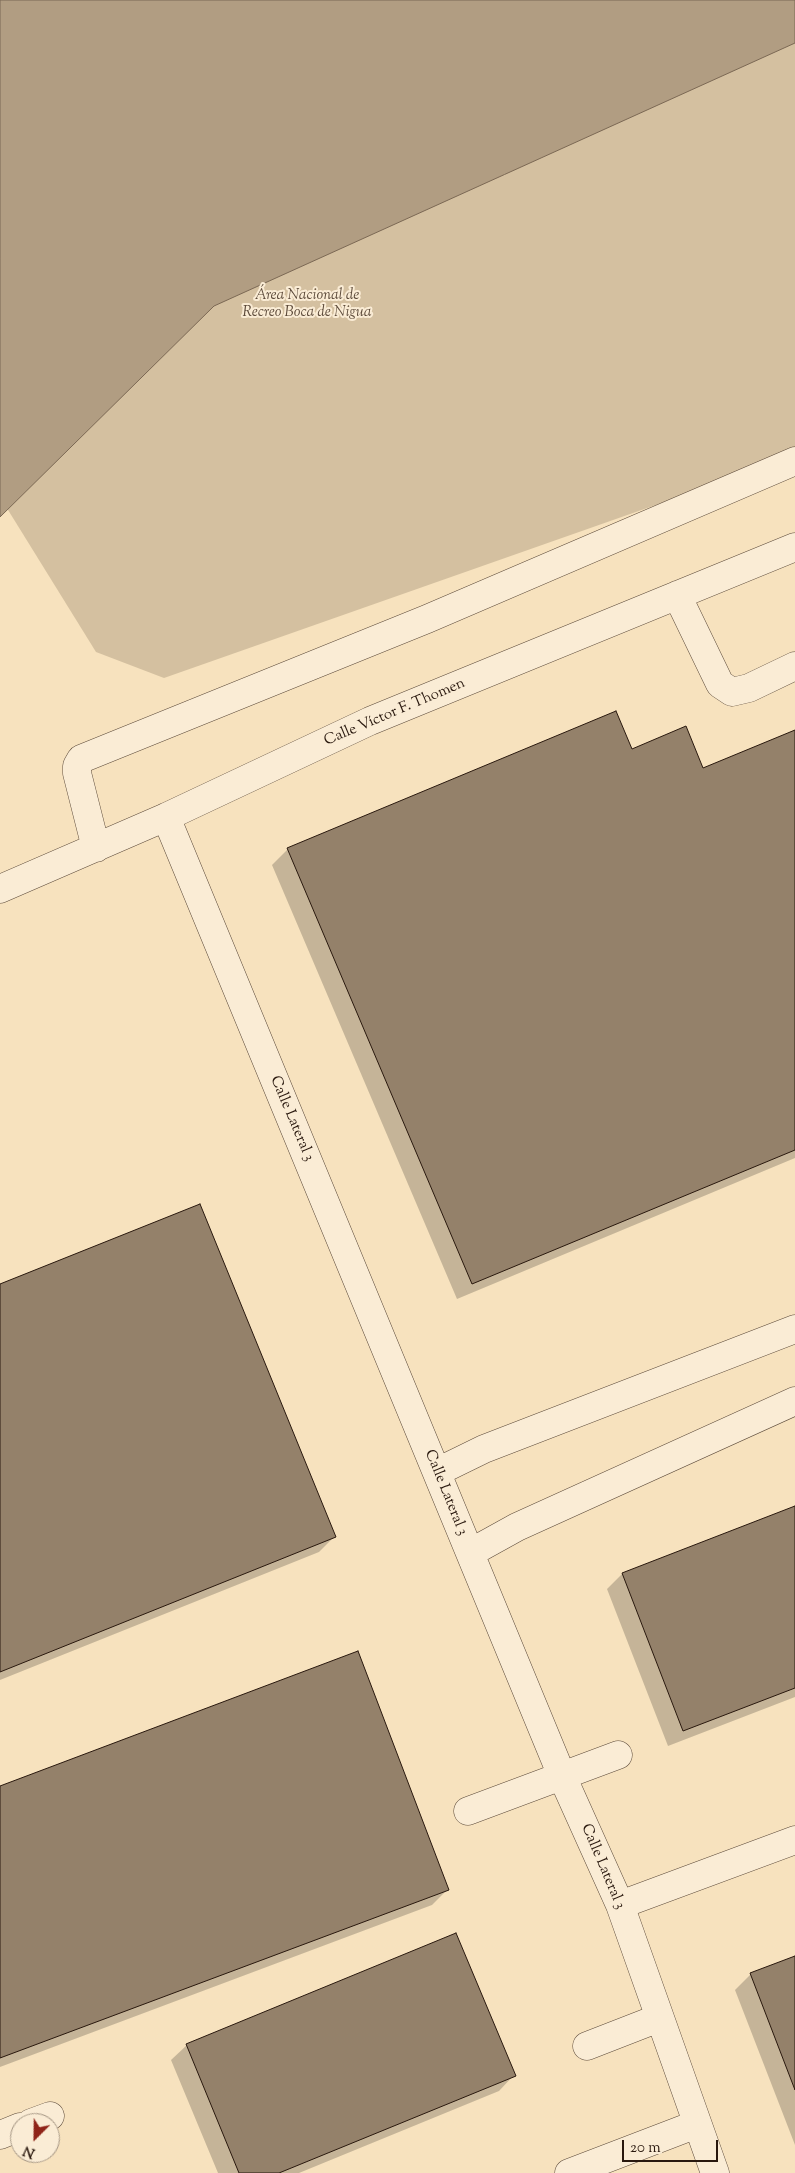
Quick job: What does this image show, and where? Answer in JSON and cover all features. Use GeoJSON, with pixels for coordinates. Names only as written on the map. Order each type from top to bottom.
{"type":"FeatureCollection","features":[{"type":"Feature","properties":{"kind":"street"},"geometry":{"type":"LineString","coordinates":[[96,848],[77,773],[77,766],[81,759],[436,615],[795,461]]}},
{"type":"Feature","properties":{"kind":"street","name":"Calle Víctor F. Thomen"},"geometry":{"type":"LineString","coordinates":[[0,889],[166,818],[370,721],[795,547]]}},
{"type":"Feature","properties":{"kind":"street"},"geometry":{"type":"LineString","coordinates":[[677,595],[720,684],[732,692],[749,688],[795,666]]}},
{"type":"Feature","properties":{"kind":"street","name":"Calle Lateral 3"},"geometry":{"type":"LineString","coordinates":[[166,818],[562,1776],[620,1905],[715,2173]]}},
{"type":"Feature","properties":{"kind":"street"},"geometry":{"type":"LineString","coordinates":[[437,1472],[484,1449],[795,1329]]}},
{"type":"Feature","properties":{"kind":"street"},"geometry":{"type":"LineString","coordinates":[[470,1553],[517,1527],[795,1401]]}},
{"type":"Feature","properties":{"kind":"street"},"geometry":{"type":"LineString","coordinates":[[468,1811],[618,1755]]}},
{"type":"Feature","properties":{"kind":"street"},"geometry":{"type":"LineString","coordinates":[[620,1905],[795,1840]]}},
{"type":"Feature","properties":{"kind":"street"},"geometry":{"type":"LineString","coordinates":[[587,2046],[659,2018]]}},
{"type":"Feature","properties":{"kind":"street"},"geometry":{"type":"LineString","coordinates":[[569,2173],[697,2124]]}},
{"type":"Feature","properties":{"kind":"green space","name":"Área Nacional de Recreo Boca de Nigua"},"geometry":{"type":"Polygon","coordinates":[[[0,0],[795,0],[795,456],[164,678],[96,652],[0,497],[0,0]]]}},
{"type":"Feature","properties":{"kind":"shaded area"},"geometry":{"type":"Polygon","coordinates":[[[0,0],[795,0],[795,43],[214,306],[0,517],[0,0]]]}},
{"type":"Feature","properties":{"kind":"building"},"geometry":{"type":"Polygon","coordinates":[[[616,711],[632,749],[686,726],[703,768],[795,730],[795,1150],[472,1284],[287,848],[616,711]]]}},
{"type":"Feature","properties":{"kind":"building"},"geometry":{"type":"Polygon","coordinates":[[[200,1204],[336,1537],[0,1672],[0,1284],[200,1204]]]}},
{"type":"Feature","properties":{"kind":"building"},"geometry":{"type":"Polygon","coordinates":[[[795,1506],[795,1688],[683,1731],[622,1573],[795,1506]]]}},
{"type":"Feature","properties":{"kind":"building"},"geometry":{"type":"Polygon","coordinates":[[[358,1651],[449,1890],[0,2058],[0,1786],[358,1651]]]}},
{"type":"Feature","properties":{"kind":"building"},"geometry":{"type":"Polygon","coordinates":[[[456,1933],[516,2076],[279,2173],[239,2173],[186,2044],[456,1933]]]}},
{"type":"Feature","properties":{"kind":"building"},"geometry":{"type":"Polygon","coordinates":[[[795,1956],[795,2090],[750,1973],[795,1956]]]}}]}
